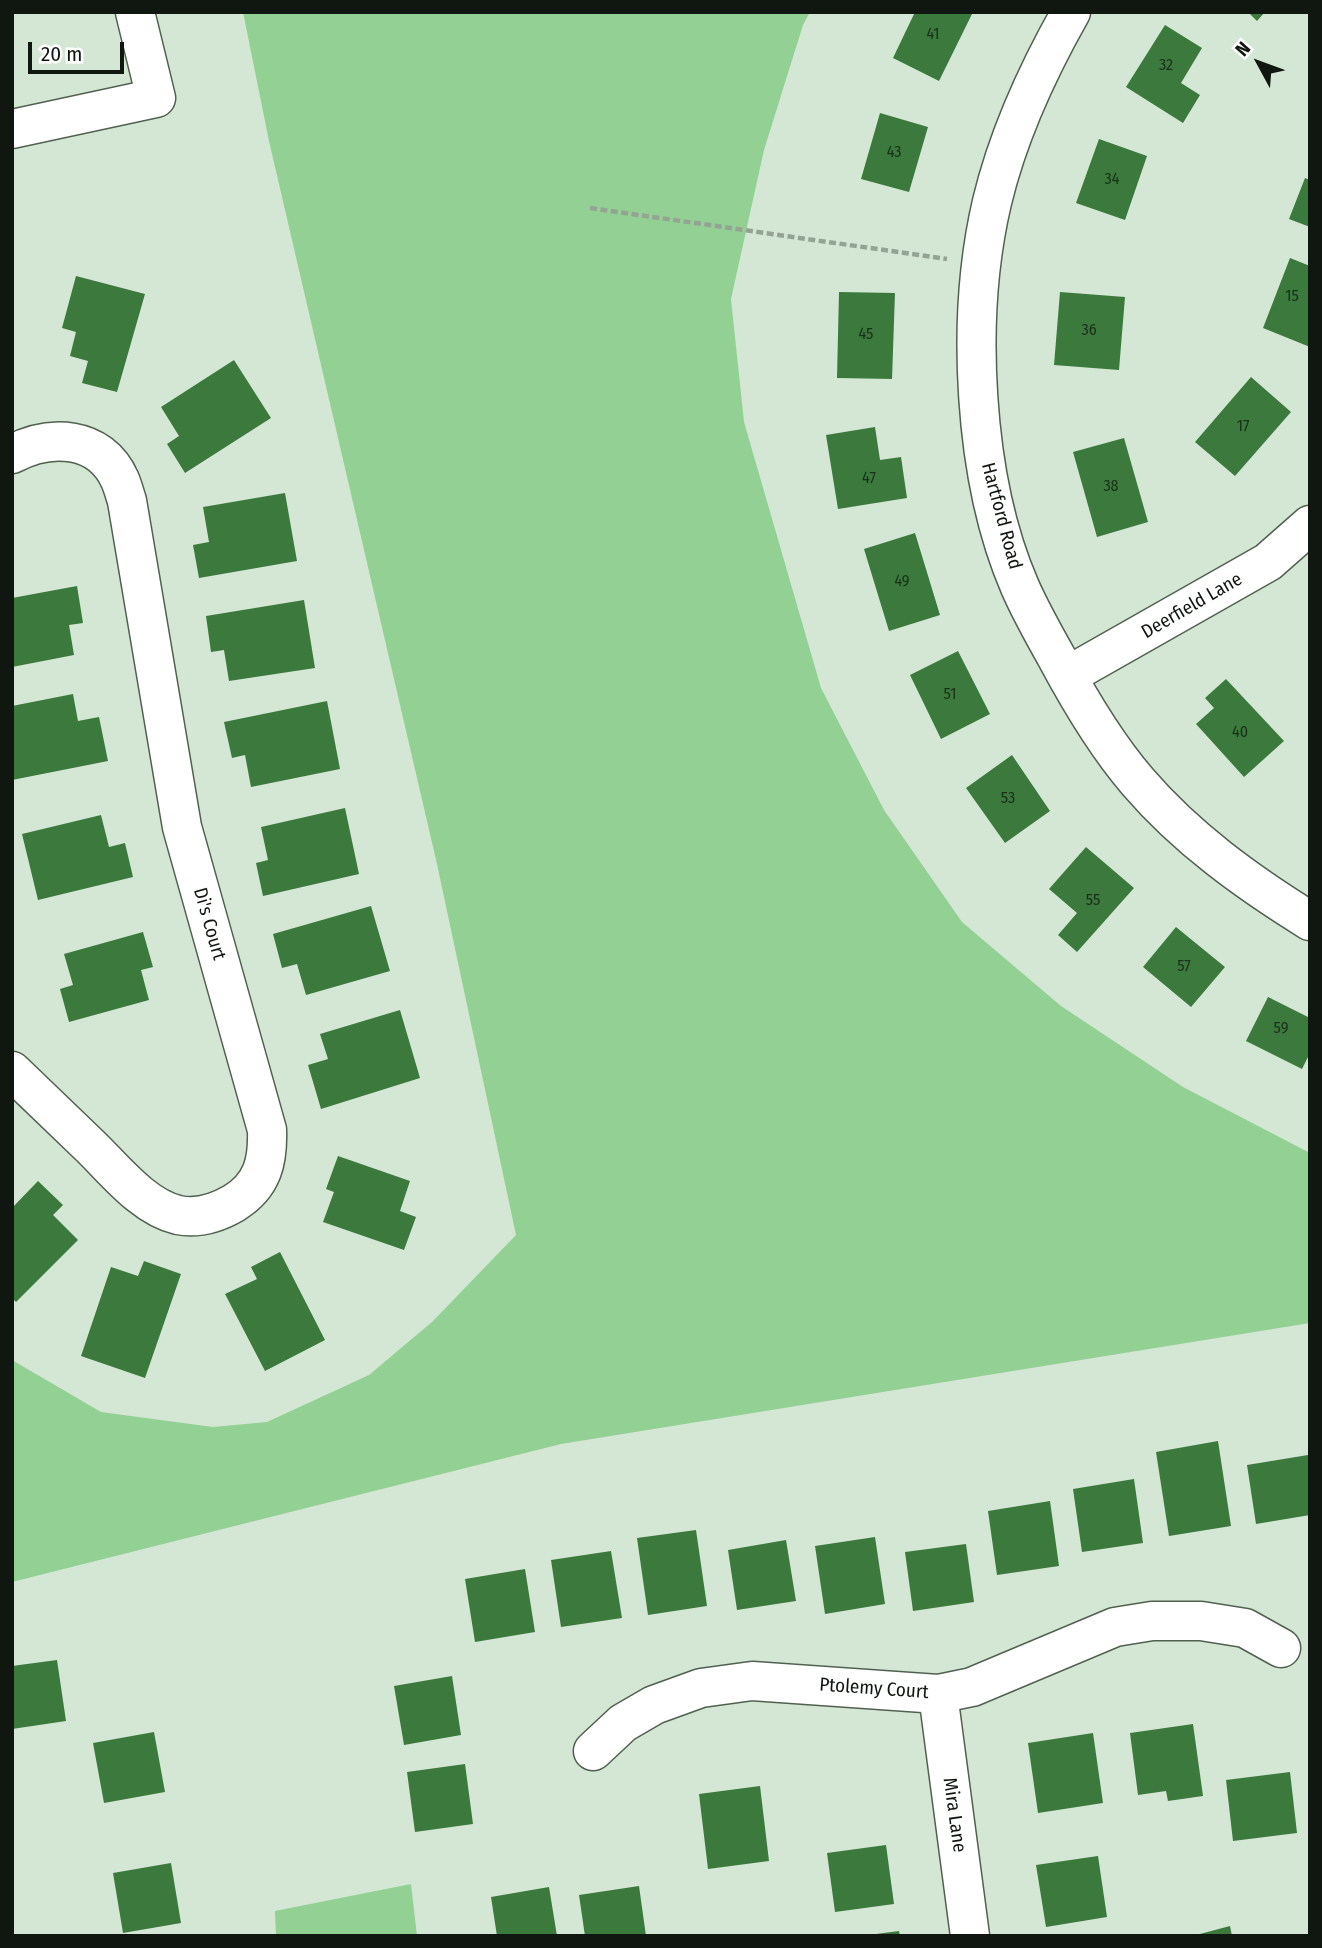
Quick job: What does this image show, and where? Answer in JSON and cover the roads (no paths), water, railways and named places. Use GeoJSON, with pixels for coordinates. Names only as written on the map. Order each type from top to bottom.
{"type":"FeatureCollection","features":[{"type":"Feature","properties":{"kind":"street"},"geometry":{"type":"LineString","coordinates":[[12,129],[156,98],[135,12]]}},
{"type":"Feature","properties":{"kind":"street","name":"Hartford Road"},"geometry":{"type":"LineString","coordinates":[[1071,12],[1024,104],[992,202],[983,264],[978,316],[977,376],[981,435],[1003,536],[1020,586],[1067,677],[1115,753],[1164,809],[1221,860],[1310,921]]}},
{"type":"Feature","properties":{"kind":"street","name":"Di's Court"},"geometry":{"type":"LineString","coordinates":[[12,454],[48,441],[65,441],[97,452],[110,464],[120,479],[127,501],[182,827],[267,1130],[268,1155],[259,1178],[243,1198],[203,1216],[177,1214],[157,1206],[134,1189],[12,1071]]}},
{"type":"Feature","properties":{"kind":"street","name":"Deerfield Lane"},"geometry":{"type":"LineString","coordinates":[[1067,677],[1268,562],[1310,525]]}},
{"type":"Feature","properties":{"kind":"street","name":"Ptolemy Court"},"geometry":{"type":"LineString","coordinates":[[593,1751],[623,1723],[654,1705],[701,1688],[752,1681],[938,1694],[972,1687],[1115,1627],[1152,1621],[1200,1620],[1245,1628],[1280,1648]]}},
{"type":"Feature","properties":{"kind":"street","name":"Mira Lane"},"geometry":{"type":"LineString","coordinates":[[938,1694],[970,1936]]}}]}
